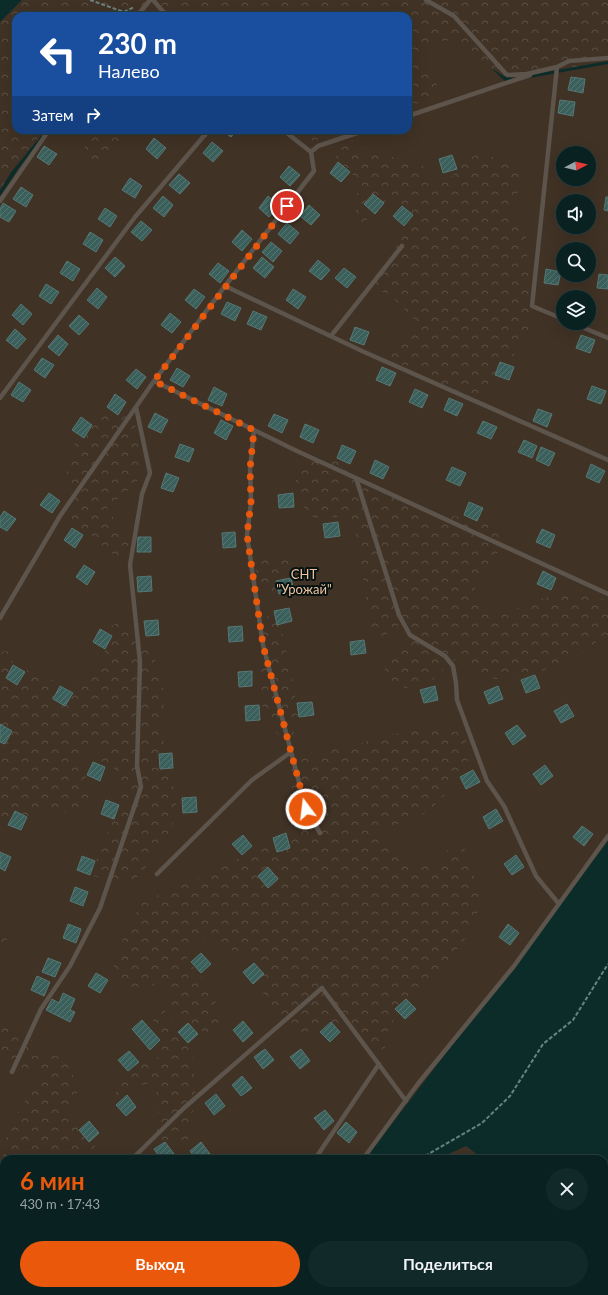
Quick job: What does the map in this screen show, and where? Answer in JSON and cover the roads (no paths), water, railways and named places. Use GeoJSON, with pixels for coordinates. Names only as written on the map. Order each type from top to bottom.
{"type":"FeatureCollection","features":[{"type":"Feature","properties":{"kind":"lane"},"geometry":{"type":"LineString","coordinates":[[141,12],[152,0],[163,12]]}},
{"type":"Feature","properties":{"kind":"lane"},"geometry":{"type":"LineString","coordinates":[[426,0],[454,16],[507,75],[527,74],[557,67]]}},
{"type":"Feature","properties":{"kind":"lane"},"geometry":{"type":"LineString","coordinates":[[412,115],[557,67],[569,61],[608,58]]}},
{"type":"Feature","properties":{"kind":"lane"},"geometry":{"type":"LineString","coordinates":[[556,316],[532,306],[557,67]]}},
{"type":"Feature","properties":{"kind":"lane"},"geometry":{"type":"LineString","coordinates":[[0,201],[46,134]]}},
{"type":"Feature","properties":{"kind":"lane"},"geometry":{"type":"LineString","coordinates":[[0,398],[135,217],[206,134]]}},
{"type":"Feature","properties":{"kind":"lane"},"geometry":{"type":"LineString","coordinates":[[0,618],[60,516],[154,381],[314,171],[311,152],[288,134]]}},
{"type":"Feature","properties":{"kind":"lane"},"geometry":{"type":"LineString","coordinates":[[311,152],[318,146],[354,134]]}},
{"type":"Feature","properties":{"kind":"lane"},"geometry":{"type":"LineString","coordinates":[[331,336],[402,246]]}},
{"type":"Feature","properties":{"kind":"lane"},"geometry":{"type":"LineString","coordinates":[[225,286],[331,336],[608,460]]}},
{"type":"Feature","properties":{"kind":"lane"},"geometry":{"type":"LineString","coordinates":[[589,330],[608,338]]}},
{"type":"Feature","properties":{"kind":"lane"},"geometry":{"type":"LineString","coordinates":[[154,381],[356,478],[608,594]]}},
{"type":"Feature","properties":{"kind":"lane"},"geometry":{"type":"LineString","coordinates":[[12,1072],[41,1009],[70,966],[100,908],[141,787],[137,766],[140,662],[130,565],[142,494],[150,473],[136,407]]}},
{"type":"Feature","properties":{"kind":"lane"},"geometry":{"type":"LineString","coordinates":[[254,430],[250,469],[251,502],[247,535],[263,645],[306,809],[320,833]]}},
{"type":"Feature","properties":{"kind":"lane"},"geometry":{"type":"LineString","coordinates":[[356,478],[399,614],[410,636],[445,656],[453,666],[457,700],[487,780],[504,806],[536,876],[559,904]]}},
{"type":"Feature","properties":{"kind":"lane"},"geometry":{"type":"LineString","coordinates":[[157,874],[252,780],[291,752]]}},
{"type":"Feature","properties":{"kind":"lane"},"geometry":{"type":"LineString","coordinates":[[366,1155],[406,1101],[514,966],[608,836]]}},
{"type":"Feature","properties":{"kind":"lane"},"geometry":{"type":"LineString","coordinates":[[136,1155],[184,1108],[322,988],[406,1101]]}},
{"type":"Feature","properties":{"kind":"lane"},"geometry":{"type":"LineString","coordinates":[[318,1155],[379,1064]]}},
{"type":"Feature","properties":{"kind":"park label","name":"СНТ \"Урожай\""},"geometry":{"type":"Point","coordinates":[304,582]}}]}
